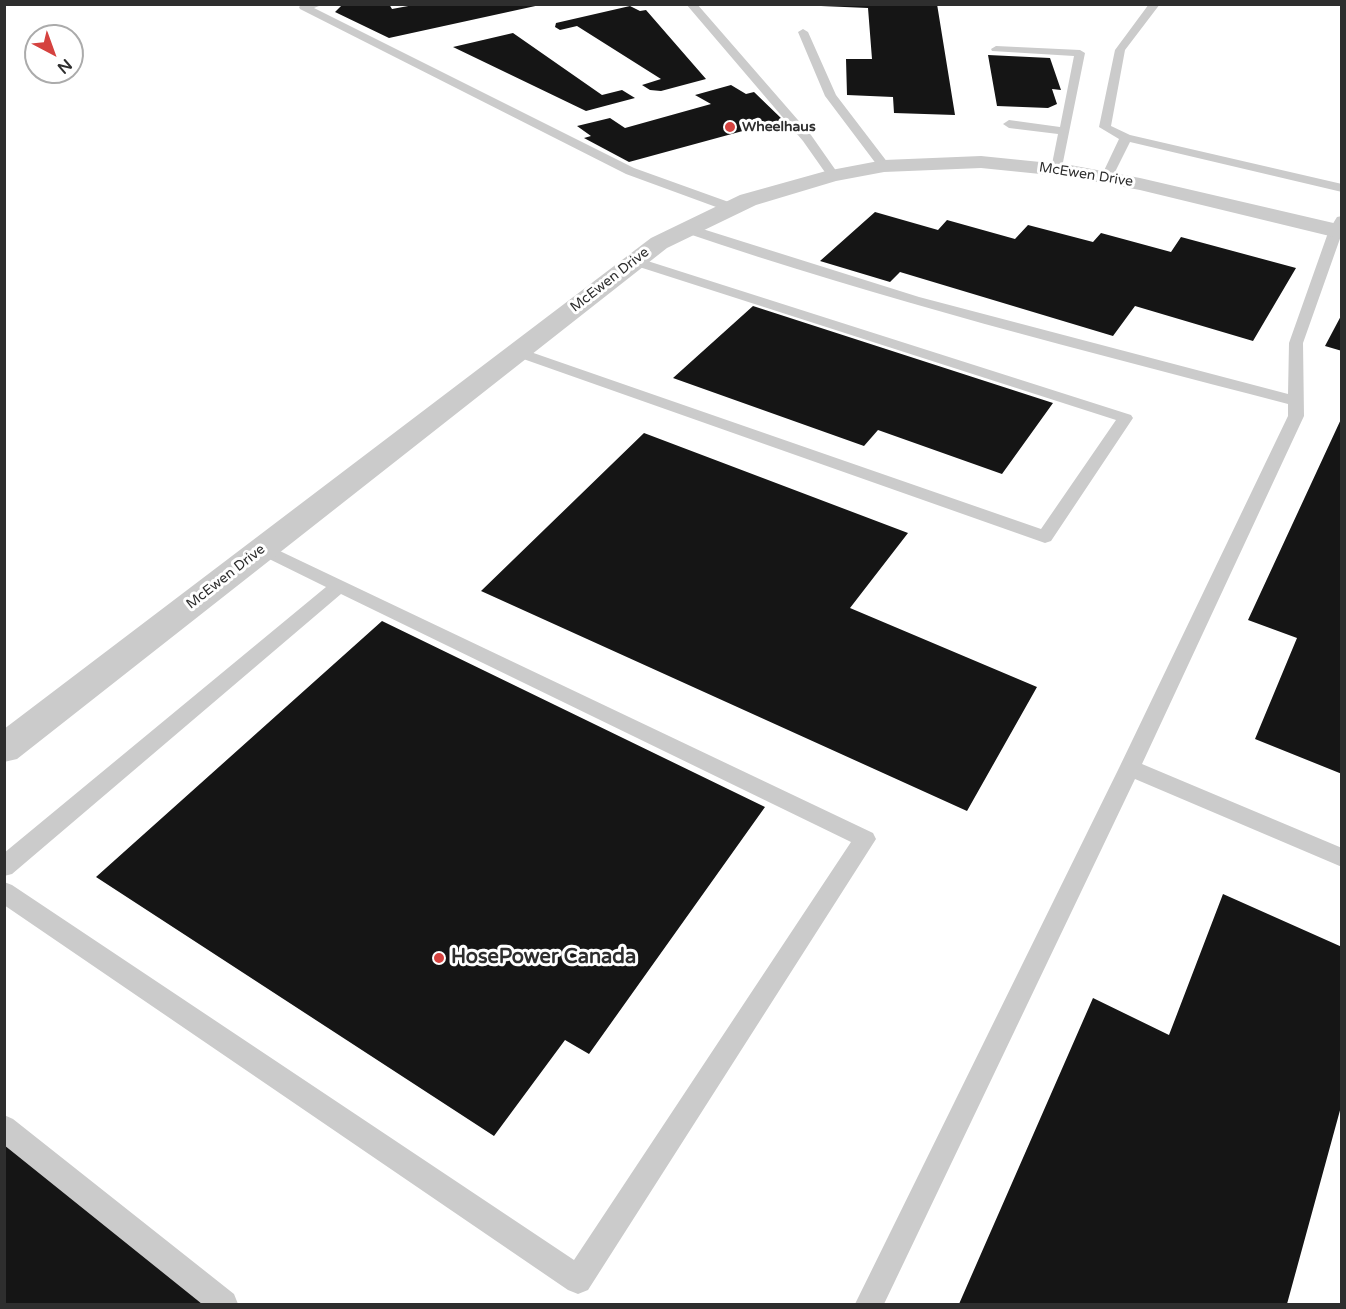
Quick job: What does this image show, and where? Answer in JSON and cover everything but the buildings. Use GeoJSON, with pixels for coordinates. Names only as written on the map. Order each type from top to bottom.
{"type":"FeatureCollection","features":[{"type":"Feature","properties":{"kind":"street","name":"McEwen Drive"},"geometry":{"type":"LineString","coordinates":[[4,748],[659,243],[748,200],[833,175],[884,166],[981,162],[1107,177],[1340,227]]}},
{"type":"Feature","properties":{"kind":"lane"},"geometry":{"type":"LineString","coordinates":[[319,4],[304,7],[630,171],[732,208]]}},
{"type":"Feature","properties":{"kind":"lane"},"geometry":{"type":"LineString","coordinates":[[691,4],[807,138],[833,175]]}},
{"type":"Feature","properties":{"kind":"lane"},"geometry":{"type":"LineString","coordinates":[[1155,4],[1120,50],[1105,127],[1126,138],[1341,188]]}},
{"type":"Feature","properties":{"kind":"lane"},"geometry":{"type":"LineString","coordinates":[[803,32],[831,96],[884,166]]}},
{"type":"Feature","properties":{"kind":"lane"},"geometry":{"type":"LineString","coordinates":[[996,49],[1080,52],[1057,170]]}},
{"type":"Feature","properties":{"kind":"lane"},"geometry":{"type":"LineString","coordinates":[[1009,124],[1065,131]]}},
{"type":"Feature","properties":{"kind":"lane"},"geometry":{"type":"LineString","coordinates":[[1107,177],[1126,138]]}},
{"type":"Feature","properties":{"kind":"lane"},"geometry":{"type":"LineString","coordinates":[[869,1305],[1130,768],[1296,416],[1296,343],[1340,227]]}},
{"type":"Feature","properties":{"kind":"lane"},"geometry":{"type":"LineString","coordinates":[[688,229],[763,255],[879,290],[1296,400]]}},
{"type":"Feature","properties":{"kind":"lane"},"geometry":{"type":"LineString","coordinates":[[517,352],[1045,537],[1125,418],[635,261]]}},
{"type":"Feature","properties":{"kind":"lane"},"geometry":{"type":"LineString","coordinates":[[4,892],[578,1280],[865,839],[263,549]]}},
{"type":"Feature","properties":{"kind":"lane"},"geometry":{"type":"LineString","coordinates":[[4,867],[339,586]]}},
{"type":"Feature","properties":{"kind":"lane"},"geometry":{"type":"LineString","coordinates":[[1130,768],[1341,858]]}},
{"type":"Feature","properties":{"kind":"lane"},"geometry":{"type":"LineString","coordinates":[[4,1128],[224,1305]]}},
{"type":"Feature","properties":{"kind":"place","name":"Wheelhaus"},"geometry":{"type":"Point","coordinates":[730,127]}},
{"type":"Feature","properties":{"kind":"place","name":"HosePower Canada"},"geometry":{"type":"Point","coordinates":[439,958]}}]}
